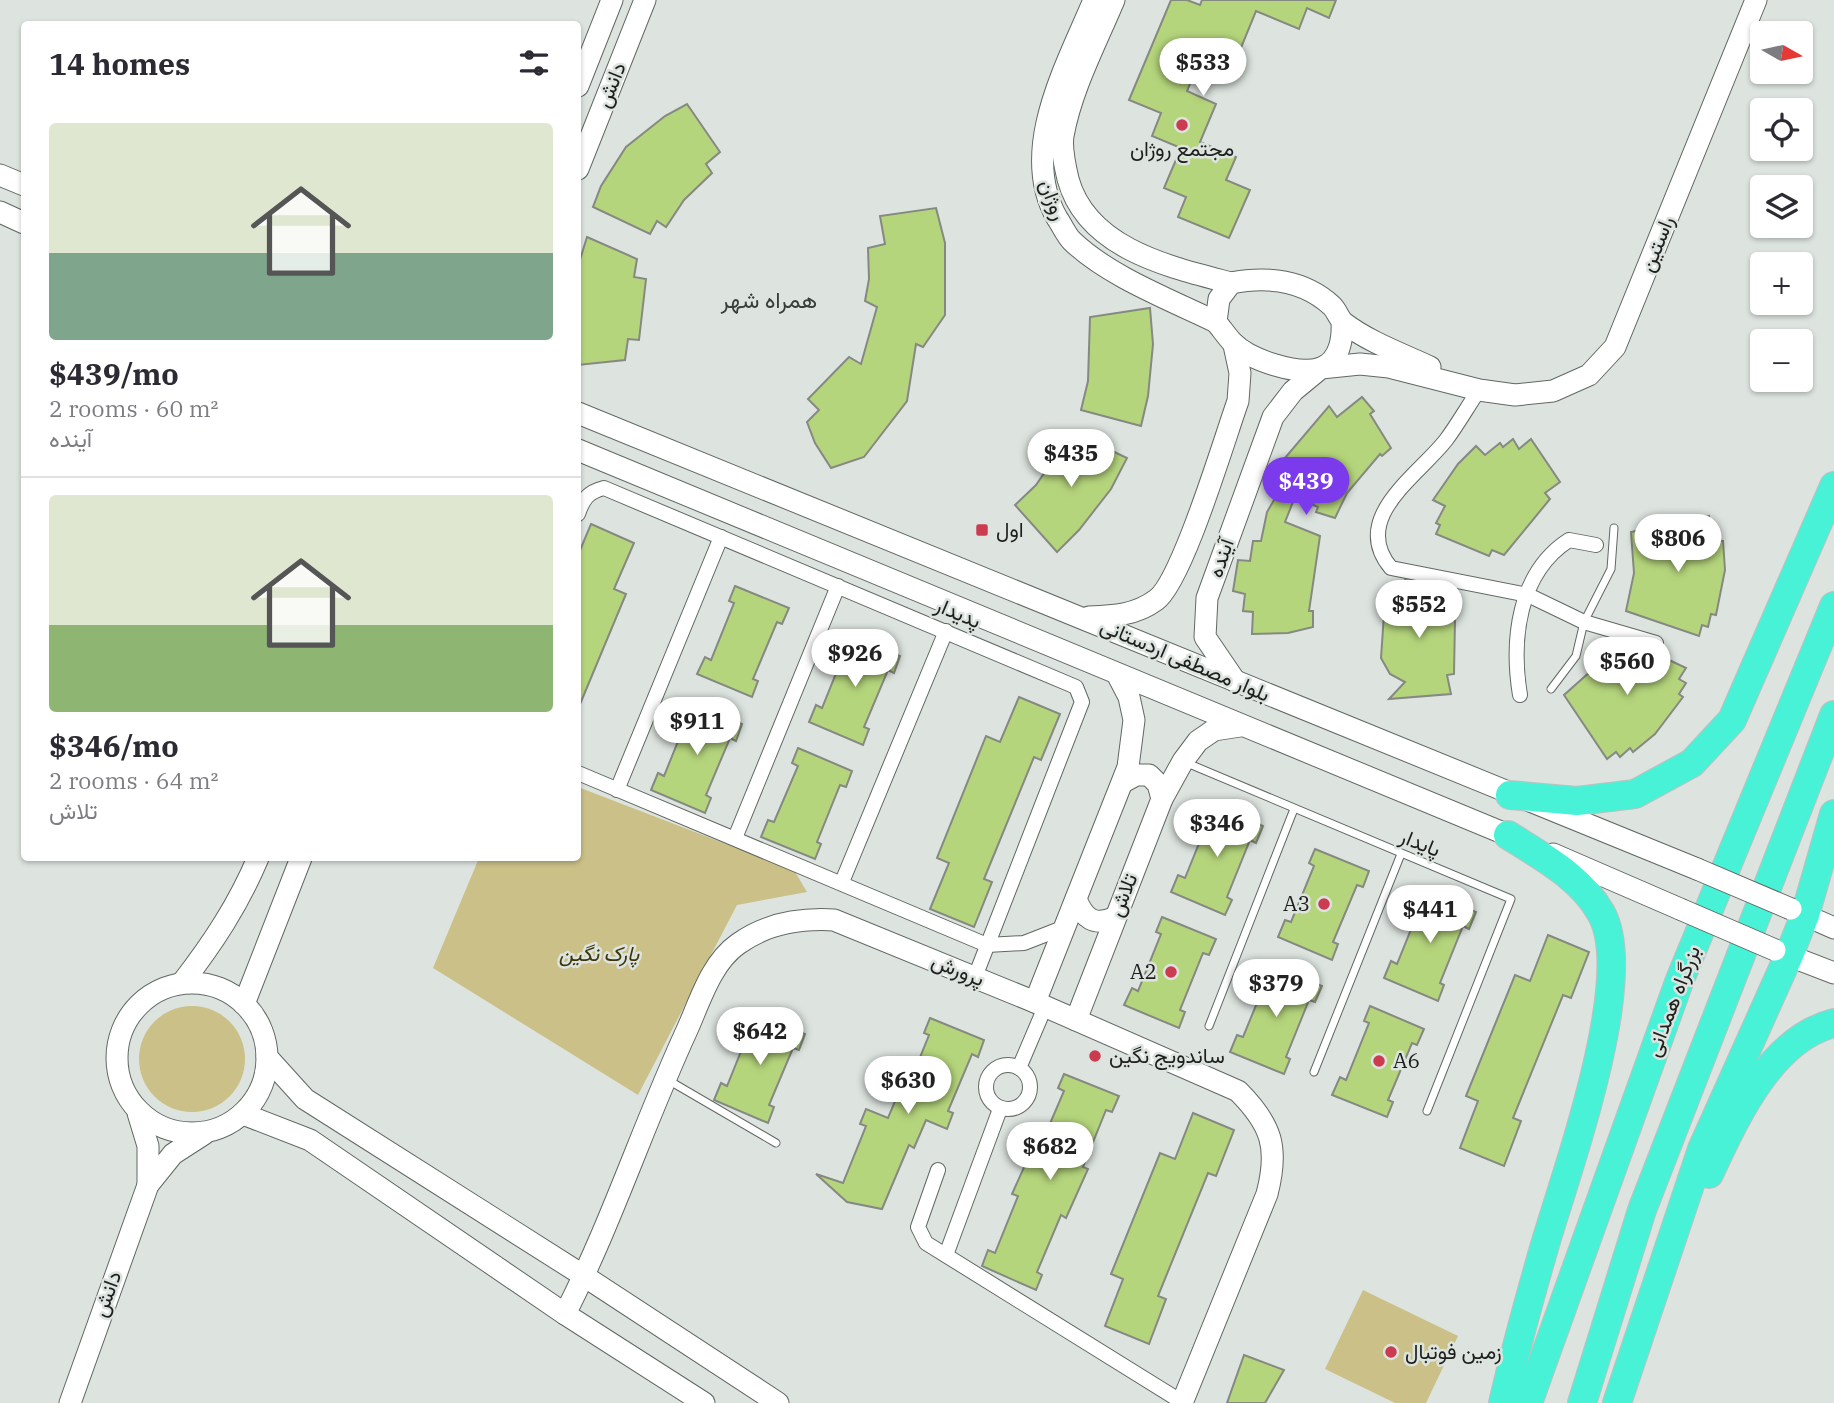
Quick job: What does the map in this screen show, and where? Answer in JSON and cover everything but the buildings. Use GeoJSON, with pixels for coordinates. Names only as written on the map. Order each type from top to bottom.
{"type":"FeatureCollection","features":[{"type":"Feature","properties":{"kind":"highway"},"geometry":{"type":"LineString","coordinates":[[1510,794],[1577,801],[1635,794],[1692,764],[1732,720],[1834,486]]}},
{"type":"Feature","properties":{"kind":"highway","name":"بزرگراه همدانی"},"geometry":{"type":"LineString","coordinates":[[1528,1403],[1679,982],[1834,606]]}},
{"type":"Feature","properties":{"kind":"highway"},"geometry":{"type":"LineString","coordinates":[[1582,1403],[1642,1210],[1834,715]]}},
{"type":"Feature","properties":{"kind":"highway"},"geometry":{"type":"LineString","coordinates":[[1617,1403],[1702,1149],[1782,953],[1834,814]]}},
{"type":"Feature","properties":{"kind":"highway"},"geometry":{"type":"LineString","coordinates":[[1503,1403],[1522,1324],[1602,1049],[1613,960],[1602,913],[1570,876],[1508,835]]}},
{"type":"Feature","properties":{"kind":"highway"},"geometry":{"type":"LineString","coordinates":[[1665,1265],[1748,1101],[1780,1054],[1820,1026],[1834,1023]]}},
{"type":"Feature","properties":{"kind":"street","name":"دانش"},"geometry":{"type":"LineString","coordinates":[[581,78],[612,0]]}},
{"type":"Feature","properties":{"kind":"street","name":"دانش"},"geometry":{"type":"LineString","coordinates":[[581,162],[645,0]]}},
{"type":"Feature","properties":{"kind":"street","name":"روژان"},"geometry":{"type":"LineString","coordinates":[[1114,0],[1096,11],[1056,94],[1044,136],[1041,175],[1049,204],[1070,240],[1103,264],[1216,322]]}},
{"type":"Feature","properties":{"kind":"street","name":"راستین"},"geometry":{"type":"LineString","coordinates":[[1479,390],[1515,395],[1553,391],[1590,375],[1615,347],[1756,0]]}},
{"type":"Feature","properties":{"kind":"street","name":"روژان"},"geometry":{"type":"LineString","coordinates":[[1096,11],[1062,139],[1073,194],[1096,228],[1156,263],[1231,283]]}},
{"type":"Feature","properties":{"kind":"street"},"geometry":{"type":"LineString","coordinates":[[0,175],[21,184]]}},
{"type":"Feature","properties":{"kind":"street"},"geometry":{"type":"LineString","coordinates":[[0,212],[21,222]]}},
{"type":"Feature","properties":{"kind":"street"},"geometry":{"type":"LineString","coordinates":[[1321,368],[1335,356],[1343,340],[1342,321],[1334,307],[1316,294],[1283,281],[1258,278],[1231,283],[1219,299],[1216,322],[1234,345],[1257,359],[1288,369],[1321,368],[1360,364],[1389,367],[1479,390]]}},
{"type":"Feature","properties":{"kind":"street"},"geometry":{"type":"LineString","coordinates":[[1342,321],[1392,350],[1479,390]]}},
{"type":"Feature","properties":{"kind":"street"},"geometry":{"type":"LineString","coordinates":[[1082,618],[1129,615],[1158,599],[1177,571],[1238,401],[1240,373],[1234,345]]}},
{"type":"Feature","properties":{"kind":"street","name":"آینده"},"geometry":{"type":"LineString","coordinates":[[1235,681],[1205,637],[1206,598],[1273,417],[1293,391],[1321,368]]}},
{"type":"Feature","properties":{"kind":"street"},"geometry":{"type":"LineString","coordinates":[[1479,390],[1446,440],[1401,487],[1383,513],[1376,539],[1379,553],[1391,568],[1528,595],[1584,622],[1656,643]]}},
{"type":"Feature","properties":{"kind":"street","name":"بلوار مصطفی اردستانی"},"geometry":{"type":"LineString","coordinates":[[581,414],[1697,869],[1834,928]]}},
{"type":"Feature","properties":{"kind":"street"},"geometry":{"type":"LineString","coordinates":[[612,463],[604,454],[601,443],[609,433],[622,431]]}},
{"type":"Feature","properties":{"kind":"street","name":"بلوار مصطفی اردستانی"},"geometry":{"type":"LineString","coordinates":[[581,451],[1834,973]]}},
{"type":"Feature","properties":{"kind":"street","name":"پدیدار"},"geometry":{"type":"LineString","coordinates":[[581,506],[592,491],[604,488],[1063,679],[1076,687],[1082,702],[987,945]]}},
{"type":"Feature","properties":{"kind":"street"},"geometry":{"type":"LineString","coordinates":[[617,790],[721,537]]}},
{"type":"Feature","properties":{"kind":"street"},"geometry":{"type":"LineString","coordinates":[[1520,695],[1515,663],[1522,606],[1542,564],[1569,540],[1596,545]]}},
{"type":"Feature","properties":{"kind":"street"},"geometry":{"type":"LineString","coordinates":[[735,838],[838,586]]}},
{"type":"Feature","properties":{"kind":"street"},"geometry":{"type":"LineString","coordinates":[[842,882],[946,631]]}},
{"type":"Feature","properties":{"kind":"street","name":"تلاش"},"geometry":{"type":"LineString","coordinates":[[1040,1004],[1065,927],[1123,782],[1133,745],[1134,720],[1129,697],[1117,674]]}},
{"type":"Feature","properties":{"kind":"street","name":"تلاش"},"geometry":{"type":"LineString","coordinates":[[1076,1020],[1162,799],[1183,761],[1198,741],[1214,730],[1240,726]]}},
{"type":"Feature","properties":{"kind":"street"},"geometry":{"type":"LineString","coordinates":[[581,774],[987,945],[1024,943],[1065,927]]}},
{"type":"Feature","properties":{"kind":"street"},"geometry":{"type":"LineString","coordinates":[[1123,782],[1136,775],[1149,775],[1158,784],[1162,799]]}},
{"type":"Feature","properties":{"kind":"street"},"geometry":{"type":"LineString","coordinates":[[182,983],[221,932],[241,898],[257,861]]}},
{"type":"Feature","properties":{"kind":"street"},"geometry":{"type":"LineString","coordinates":[[244,1004],[300,861]]}},
{"type":"Feature","properties":{"kind":"street"},"geometry":{"type":"LineString","coordinates":[[1076,900],[1081,911],[1090,920],[1101,923],[1114,918]]}},
{"type":"Feature","properties":{"kind":"street","name":"پرورش"},"geometry":{"type":"LineString","coordinates":[[565,1314],[584,1276],[664,1078],[717,964],[738,944],[769,927],[802,918],[834,920],[1040,1004],[1238,1091],[1257,1110],[1270,1136],[1275,1164],[1267,1194],[1182,1403]]}},
{"type":"Feature","properties":{"kind":"street"},"geometry":{"type":"LineString","coordinates":[[975,977],[987,945]]}},
{"type":"Feature","properties":{"kind":"street"},"geometry":{"type":"LineString","coordinates":[[182,983],[204,983],[226,990],[244,1004],[261,1028],[267,1057],[265,1077],[257,1097],[243,1114],[225,1127],[204,1133],[173,1154],[148,1185],[148,1146],[138,1113],[124,1093],[117,1070],[117,1046],[124,1023],[139,1004],[159,990],[182,983]]}},
{"type":"Feature","properties":{"kind":"street"},"geometry":{"type":"LineString","coordinates":[[1019,1068],[1040,1004]]}},
{"type":"Feature","properties":{"kind":"street"},"geometry":{"type":"LineString","coordinates":[[267,1057],[304,1099],[584,1276],[778,1403]]}},
{"type":"Feature","properties":{"kind":"street"},"geometry":{"type":"LineString","coordinates":[[1002,1066],[1019,1068],[1030,1082],[1029,1095],[1014,1109],[1000,1108],[987,1093],[987,1080],[1002,1066]]}},
{"type":"Feature","properties":{"kind":"street"},"geometry":{"type":"LineString","coordinates":[[946,1255],[1000,1108]]}},
{"type":"Feature","properties":{"kind":"street"},"geometry":{"type":"LineString","coordinates":[[138,1113],[169,1130],[204,1133]]}},
{"type":"Feature","properties":{"kind":"street"},"geometry":{"type":"LineString","coordinates":[[243,1114],[310,1140],[565,1314],[704,1403]]}},
{"type":"Feature","properties":{"kind":"street"},"geometry":{"type":"LineString","coordinates":[[938,1170],[918,1227],[926,1243],[1182,1403]]}},
{"type":"Feature","properties":{"kind":"street","name":"دانش"},"geometry":{"type":"LineString","coordinates":[[70,1403],[148,1185]]}},
{"type":"Feature","properties":{"kind":"lane"},"geometry":{"type":"LineString","coordinates":[[1551,689],[1576,656],[1584,622],[1611,569],[1614,528]]}},
{"type":"Feature","properties":{"kind":"lane","name":"پایدار"},"geometry":{"type":"LineString","coordinates":[[1183,761],[1511,899],[1427,1111]]}},
{"type":"Feature","properties":{"kind":"lane"},"geometry":{"type":"LineString","coordinates":[[1209,1026],[1294,809]]}},
{"type":"Feature","properties":{"kind":"lane"},"geometry":{"type":"LineString","coordinates":[[1314,1072],[1401,854]]}},
{"type":"Feature","properties":{"kind":"lane"},"geometry":{"type":"LineString","coordinates":[[664,1078],[776,1143]]}},
{"type":"Feature","properties":{"kind":"green space","name":"پارک نگین"},"geometry":{"type":"Polygon","coordinates":[[[581,788],[794,870],[807,892],[737,905],[638,1095],[433,968],[478,861],[581,861],[581,788]]]}},
{"type":"Feature","properties":{"kind":"green space"},"geometry":{"type":"Polygon","coordinates":[[[192,1006],[212,1010],[230,1021],[241,1039],[245,1059],[241,1079],[230,1097],[212,1108],[192,1112],[172,1108],[154,1097],[143,1079],[139,1059],[143,1039],[154,1021],[172,1010],[192,1006]]]}},
{"type":"Feature","properties":{"kind":"green space","name":"زمین فوتبال"},"geometry":{"type":"Polygon","coordinates":[[[1363,1290],[1458,1336],[1426,1403],[1395,1403],[1325,1369],[1363,1290]]]}},
{"type":"Feature","properties":{"kind":"place","name":"مجتمع روژان"},"geometry":{"type":"Point","coordinates":[1182,125]}},
{"type":"Feature","properties":{"kind":"place","name":"اول"},"geometry":{"type":"Point","coordinates":[982,530]}},
{"type":"Feature","properties":{"kind":"place","name":"A3"},"geometry":{"type":"Point","coordinates":[1324,904]}},
{"type":"Feature","properties":{"kind":"place","name":"A2"},"geometry":{"type":"Point","coordinates":[1171,972]}},
{"type":"Feature","properties":{"kind":"place","name":"ساندویج نگین"},"geometry":{"type":"Point","coordinates":[1095,1056]}},
{"type":"Feature","properties":{"kind":"place","name":"A6"},"geometry":{"type":"Point","coordinates":[1379,1061]}},
{"type":"Feature","properties":{"kind":"place","name":"زمین فوتبال"},"geometry":{"type":"Point","coordinates":[1391,1352]}},
{"type":"Feature","properties":{"kind":"district","name":"همراه شهر"},"geometry":{"type":"Point","coordinates":[769,300]}}]}
